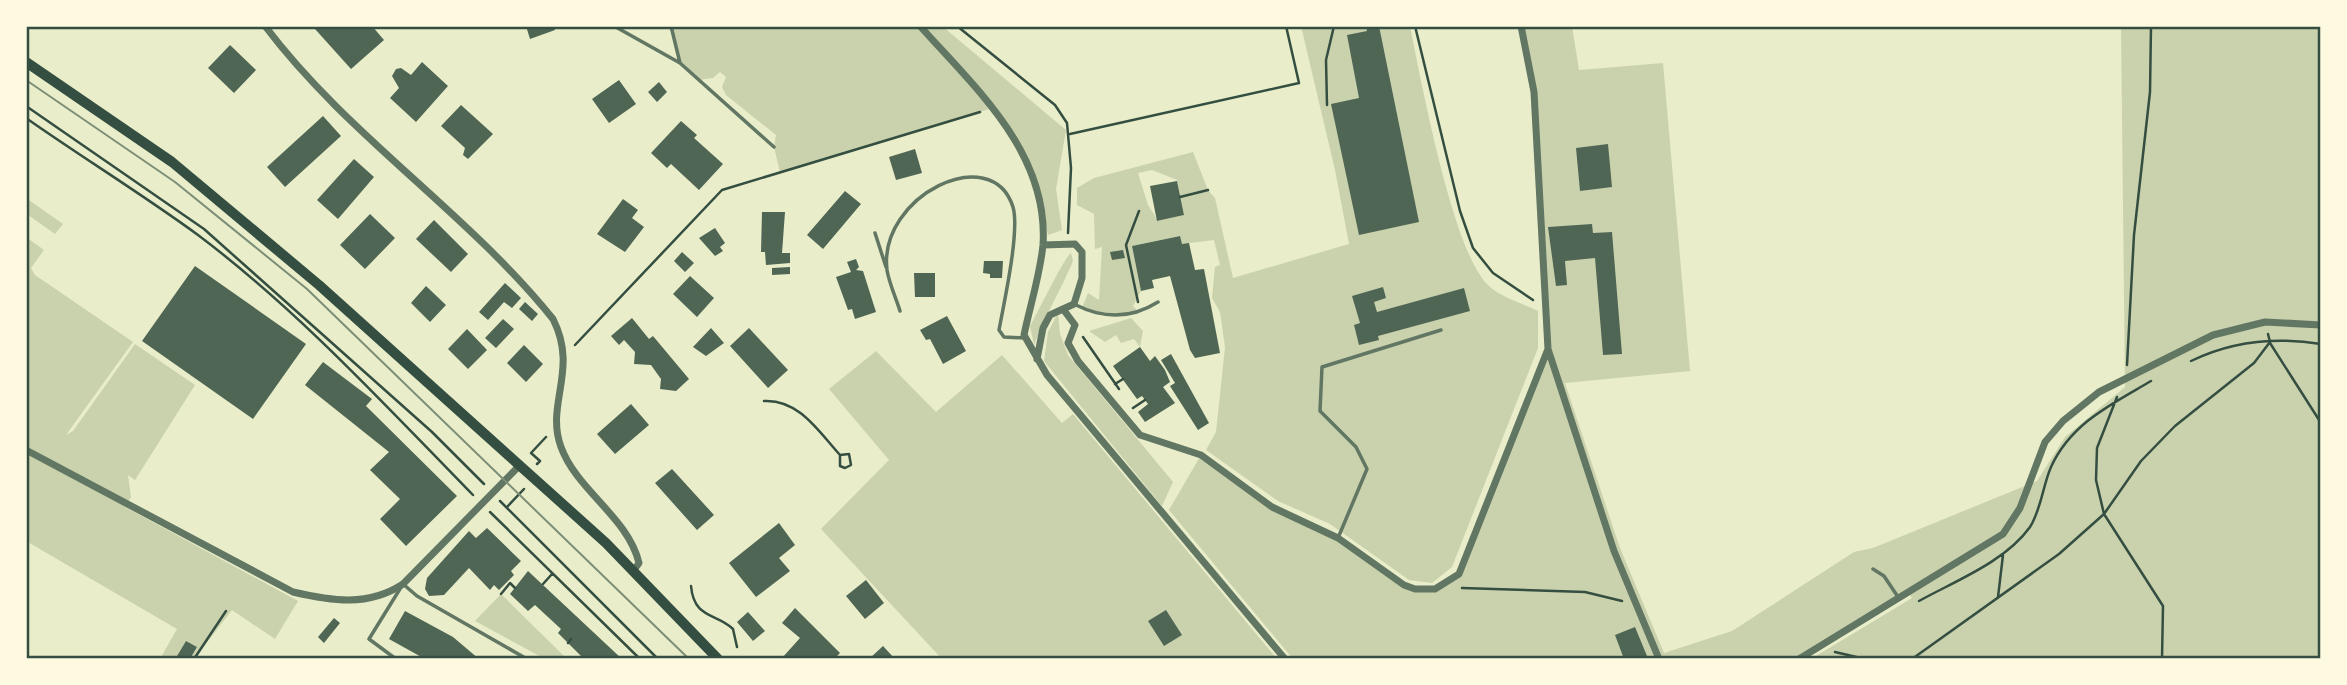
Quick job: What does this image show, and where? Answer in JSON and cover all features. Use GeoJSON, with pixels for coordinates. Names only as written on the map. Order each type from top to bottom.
{"type":"FeatureCollection","features":[{"type":"Feature","properties":{"kind":"main road"},"geometry":{"type":"LineString","coordinates":[[26,62],[172,162],[319,285],[634,570],[718,659]]}},
{"type":"Feature","properties":{"kind":"street"},"geometry":{"type":"LineString","coordinates":[[265,26],[335,106],[443,206],[545,310],[558,329],[564,356],[557,429],[560,445],[569,463],[634,545],[639,563],[634,570]]}},
{"type":"Feature","properties":{"kind":"street"},"geometry":{"type":"LineString","coordinates":[[920,26],[993,108],[1025,155],[1041,213],[1043,245],[1024,337],[1037,359],[1285,659]]}},
{"type":"Feature","properties":{"kind":"street"},"geometry":{"type":"LineString","coordinates":[[1521,26],[1534,92],[1548,349],[1614,551],[1659,659]]}},
{"type":"Feature","properties":{"kind":"street"},"geometry":{"type":"LineString","coordinates":[[1037,359],[1049,314],[1074,304],[1082,278],[1082,252],[1075,244],[1043,245]]}},
{"type":"Feature","properties":{"kind":"street"},"geometry":{"type":"LineString","coordinates":[[1063,309],[1075,325],[1068,343],[1072,352],[1140,435],[1200,455],[1272,507],[1338,538],[1404,584],[1425,590],[1443,587],[1459,574],[1548,349]]}},
{"type":"Feature","properties":{"kind":"street"},"geometry":{"type":"LineString","coordinates":[[1799,659],[2003,534],[2020,508],[2045,442],[2063,421],[2099,392],[2213,335],[2265,322],[2321,325]]}},
{"type":"Feature","properties":{"kind":"street"},"geometry":{"type":"LineString","coordinates":[[26,450],[293,592],[332,601],[381,596],[404,584],[520,465]]}},
{"type":"Feature","properties":{"kind":"lane"},"geometry":{"type":"LineString","coordinates":[[614,26],[680,63],[774,147]]}},
{"type":"Feature","properties":{"kind":"lane"},"geometry":{"type":"LineString","coordinates":[[671,26],[680,63]]}},
{"type":"Feature","properties":{"kind":"lane"},"geometry":{"type":"LineString","coordinates":[[887,269],[895,226],[911,202],[937,186],[960,178],[989,181],[1002,189],[1014,210],[999,330],[1004,337],[1024,337]]}},
{"type":"Feature","properties":{"kind":"lane"},"geometry":{"type":"LineString","coordinates":[[875,233],[900,311]]}},
{"type":"Feature","properties":{"kind":"lane"},"geometry":{"type":"LineString","coordinates":[[1074,304],[1097,315],[1140,313],[1158,302]]}},
{"type":"Feature","properties":{"kind":"lane"},"geometry":{"type":"LineString","coordinates":[[1338,538],[1367,468],[1356,447],[1320,411],[1322,367],[1441,330]]}},
{"type":"Feature","properties":{"kind":"lane"},"geometry":{"type":"LineString","coordinates":[[1872,569],[1884,576],[1898,597]]}},
{"type":"Feature","properties":{"kind":"lane"},"geometry":{"type":"LineString","coordinates":[[396,659],[369,639],[404,584],[417,596],[527,659]]}},
{"type":"Feature","properties":{"kind":"path"},"geometry":{"type":"LineString","coordinates":[[957,26],[1055,105],[1067,123],[1070,134],[1070,227],[1066,243]]}},
{"type":"Feature","properties":{"kind":"path"},"geometry":{"type":"LineString","coordinates":[[1070,134],[1299,83],[1286,26]]}},
{"type":"Feature","properties":{"kind":"path"},"geometry":{"type":"LineString","coordinates":[[1327,105],[1326,60],[1334,26]]}},
{"type":"Feature","properties":{"kind":"path"},"geometry":{"type":"LineString","coordinates":[[1415,26],[1460,211],[1473,248],[1493,273],[1545,306]]}},
{"type":"Feature","properties":{"kind":"path"},"geometry":{"type":"LineString","coordinates":[[2127,377],[2134,235],[2150,92],[2151,26]]}},
{"type":"Feature","properties":{"kind":"path"},"geometry":{"type":"LineString","coordinates":[[26,106],[204,229],[432,432],[658,659]]}},
{"type":"Feature","properties":{"kind":"path"},"geometry":{"type":"LineString","coordinates":[[564,356],[722,190],[993,108]]}},
{"type":"Feature","properties":{"kind":"path"},"geometry":{"type":"LineString","coordinates":[[26,118],[198,235],[264,289],[332,352],[640,659]]}},
{"type":"Feature","properties":{"kind":"path"},"geometry":{"type":"LineString","coordinates":[[1180,197],[1208,190]]}},
{"type":"Feature","properties":{"kind":"path"},"geometry":{"type":"LineString","coordinates":[[1139,211],[1126,245],[1140,313]]}},
{"type":"Feature","properties":{"kind":"path"},"geometry":{"type":"LineString","coordinates":[[2265,322],[2270,342],[2321,423]]}},
{"type":"Feature","properties":{"kind":"path"},"geometry":{"type":"LineString","coordinates":[[1083,337],[1121,392]]}},
{"type":"Feature","properties":{"kind":"path"},"geometry":{"type":"LineString","coordinates":[[2189,362],[2235,344],[2293,339],[2321,344]]}},
{"type":"Feature","properties":{"kind":"path"},"geometry":{"type":"LineString","coordinates":[[1912,659],[2059,554],[2104,514],[2141,461],[2202,402],[2254,363],[2270,342]]}},
{"type":"Feature","properties":{"kind":"path"},"geometry":{"type":"LineString","coordinates":[[1908,608],[2003,554],[2030,527],[2051,468],[2066,441],[2090,418],[2156,378]]}},
{"type":"Feature","properties":{"kind":"path"},"geometry":{"type":"LineString","coordinates":[[1115,384],[1123,379]]}},
{"type":"Feature","properties":{"kind":"path"},"geometry":{"type":"LineString","coordinates":[[1127,400],[1138,416]]}},
{"type":"Feature","properties":{"kind":"path"},"geometry":{"type":"LineString","coordinates":[[1133,408],[1145,400]]}},
{"type":"Feature","properties":{"kind":"path"},"geometry":{"type":"LineString","coordinates":[[764,401],[783,401],[794,407],[840,455],[840,466],[845,468],[851,465],[849,454],[840,455]]}},
{"type":"Feature","properties":{"kind":"path"},"geometry":{"type":"LineString","coordinates":[[2114,403],[2097,448],[2096,480],[2104,514],[2164,606],[2162,659]]}},
{"type":"Feature","properties":{"kind":"path"},"geometry":{"type":"LineString","coordinates":[[507,508],[514,504],[542,470],[537,465],[540,461],[531,453],[557,429]]}},
{"type":"Feature","properties":{"kind":"path"},"geometry":{"type":"LineString","coordinates":[[522,492],[525,495]]}},
{"type":"Feature","properties":{"kind":"path"},"geometry":{"type":"LineString","coordinates":[[1998,597],[2003,554]]}},
{"type":"Feature","properties":{"kind":"path"},"geometry":{"type":"LineString","coordinates":[[543,584],[553,573]]}},
{"type":"Feature","properties":{"kind":"path"},"geometry":{"type":"LineString","coordinates":[[500,594],[510,583],[515,588]]}},
{"type":"Feature","properties":{"kind":"path"},"geometry":{"type":"LineString","coordinates":[[691,586],[695,601],[706,615],[733,629],[737,647]]}},
{"type":"Feature","properties":{"kind":"path"},"geometry":{"type":"LineString","coordinates":[[1443,587],[1585,592],[1628,603]]}},
{"type":"Feature","properties":{"kind":"path"},"geometry":{"type":"LineString","coordinates":[[194,659],[226,611]]}},
{"type":"Feature","properties":{"kind":"path"},"geometry":{"type":"LineString","coordinates":[[568,643],[571,639]]}},
{"type":"Feature","properties":{"kind":"path"},"geometry":{"type":"LineString","coordinates":[[1826,659],[1845,646]]}},
{"type":"Feature","properties":{"kind":"path"},"geometry":{"type":"LineString","coordinates":[[1835,652],[1865,659]]}},
{"type":"Feature","properties":{"kind":"green space"},"geometry":{"type":"Polygon","coordinates":[[[671,26],[942,26],[1066,130],[1056,189],[1062,230],[1048,235],[1031,174],[993,108],[780,172],[774,147],[776,135],[726,95],[722,87],[726,77],[720,72],[713,78],[698,80],[680,63],[671,26]]]}},
{"type":"Feature","properties":{"kind":"green space"},"geometry":{"type":"Polygon","coordinates":[[[1301,26],[1410,26],[1439,161],[1461,235],[1473,264],[1491,288],[1538,311],[1538,348],[1452,567],[1432,583],[1409,580],[1330,524],[1278,501],[1206,450],[1216,432],[1225,347],[1220,312],[1212,298],[1215,267],[1220,265],[1214,240],[1182,244],[1179,236],[1132,246],[1141,291],[1133,306],[1140,313],[1097,315],[1082,308],[1088,293],[1099,300],[1102,247],[1095,249],[1094,214],[1077,205],[1077,188],[1094,178],[1193,152],[1208,190],[1215,198],[1233,278],[1349,244],[1335,170],[1301,26]],[[1152,170],[1138,173],[1148,205],[1158,221],[1184,215],[1177,180],[1152,170]]]}},
{"type":"Feature","properties":{"kind":"green space"},"geometry":{"type":"Polygon","coordinates":[[[1521,26],[1572,26],[1579,70],[1663,63],[1690,371],[1565,383],[1620,548],[1664,653],[1732,631],[1854,552],[1873,548],[2037,481],[2065,437],[2125,387],[2121,26],[2321,26],[2321,659],[1811,659],[1912,598],[1907,591],[1799,659],[1293,659],[1169,510],[1201,455],[1272,507],[1338,538],[1404,585],[1425,591],[1459,574],[1548,349],[1534,92],[1521,26]]]}},
{"type":"Feature","properties":{"kind":"green space"},"geometry":{"type":"Polygon","coordinates":[[[26,198],[63,224],[55,234],[28,215],[26,217],[26,198]]]}},
{"type":"Feature","properties":{"kind":"green space"},"geometry":{"type":"Polygon","coordinates":[[[26,237],[44,250],[31,268],[35,275],[133,342],[66,435],[73,431],[135,344],[195,385],[135,480],[128,475],[131,497],[125,507],[298,601],[275,639],[232,610],[194,659],[190,659],[197,647],[186,641],[177,656],[181,659],[160,659],[177,629],[26,541],[26,237]]]}},
{"type":"Feature","properties":{"kind":"green space"},"geometry":{"type":"Polygon","coordinates":[[[1071,253],[1073,261],[1034,345],[1030,326],[1071,253]]]}},
{"type":"Feature","properties":{"kind":"green space"},"geometry":{"type":"Polygon","coordinates":[[[1058,313],[1060,334],[1068,355],[1173,482],[1162,506],[1044,361],[1048,332],[1058,313]]]}},
{"type":"Feature","properties":{"kind":"green space"},"geometry":{"type":"Polygon","coordinates":[[[1131,318],[1143,331],[1140,347],[1134,339],[1121,343],[1116,335],[1105,342],[1089,331],[1131,318]]]}},
{"type":"Feature","properties":{"kind":"green space"},"geometry":{"type":"Polygon","coordinates":[[[876,351],[936,412],[1002,355],[1062,423],[1073,414],[1277,659],[942,659],[821,529],[889,460],[829,389],[876,351]]]}},
{"type":"Feature","properties":{"kind":"green space"},"geometry":{"type":"Polygon","coordinates":[[[501,594],[567,659],[545,659],[475,621],[501,594]]]}},
{"type":"Feature","properties":{"kind":"building"},"geometry":{"type":"Polygon","coordinates":[[[319,26],[372,26],[384,40],[351,69],[315,29],[319,26]]]}},
{"type":"Feature","properties":{"kind":"building"},"geometry":{"type":"Polygon","coordinates":[[[526,26],[554,26],[555,30],[530,39],[526,26]]]}},
{"type":"Feature","properties":{"kind":"building"},"geometry":{"type":"Polygon","coordinates":[[[1366,26],[1379,26],[1419,222],[1359,235],[1331,104],[1359,98],[1347,35],[1367,31],[1366,26]]]}},
{"type":"Feature","properties":{"kind":"building"},"geometry":{"type":"Polygon","coordinates":[[[230,45],[256,70],[234,93],[208,68],[230,45]]]}},
{"type":"Feature","properties":{"kind":"building"},"geometry":{"type":"Polygon","coordinates":[[[422,62],[448,86],[416,122],[390,98],[399,88],[392,76],[396,69],[401,68],[411,75],[422,62]]]}},
{"type":"Feature","properties":{"kind":"building"},"geometry":{"type":"Polygon","coordinates":[[[619,80],[636,104],[609,123],[592,99],[619,80]]]}},
{"type":"Feature","properties":{"kind":"building"},"geometry":{"type":"Polygon","coordinates":[[[659,82],[667,92],[657,102],[648,92],[659,82]]]}},
{"type":"Feature","properties":{"kind":"building"},"geometry":{"type":"Polygon","coordinates":[[[461,105],[493,134],[468,159],[463,155],[465,148],[441,126],[461,105]]]}},
{"type":"Feature","properties":{"kind":"building"},"geometry":{"type":"Polygon","coordinates":[[[323,116],[341,136],[285,187],[267,167],[323,116]]]}},
{"type":"Feature","properties":{"kind":"building"},"geometry":{"type":"Polygon","coordinates":[[[681,121],[697,135],[694,138],[723,164],[699,190],[671,164],[667,168],[651,153],[681,121]]]}},
{"type":"Feature","properties":{"kind":"building"},"geometry":{"type":"Polygon","coordinates":[[[1608,144],[1612,187],[1580,191],[1576,148],[1608,144]]]}},
{"type":"Feature","properties":{"kind":"building"},"geometry":{"type":"Polygon","coordinates":[[[915,149],[922,173],[896,180],[889,157],[915,149]]]}},
{"type":"Feature","properties":{"kind":"building"},"geometry":{"type":"Polygon","coordinates":[[[354,159],[374,177],[338,219],[317,200],[354,159]]]}},
{"type":"Feature","properties":{"kind":"building"},"geometry":{"type":"Polygon","coordinates":[[[1177,181],[1184,215],[1157,221],[1150,186],[1177,181]]]}},
{"type":"Feature","properties":{"kind":"building"},"geometry":{"type":"Polygon","coordinates":[[[845,191],[861,204],[823,249],[807,235],[845,191]]]}},
{"type":"Feature","properties":{"kind":"building"},"geometry":{"type":"Polygon","coordinates":[[[623,199],[638,210],[632,218],[644,227],[625,252],[597,234],[623,199]]]}},
{"type":"Feature","properties":{"kind":"building"},"geometry":{"type":"Polygon","coordinates":[[[762,212],[785,212],[782,253],[790,253],[790,263],[766,265],[765,252],[761,252],[762,212]]]}},
{"type":"Feature","properties":{"kind":"building"},"geometry":{"type":"Polygon","coordinates":[[[370,214],[395,238],[365,269],[340,245],[370,214]]]}},
{"type":"Feature","properties":{"kind":"building"},"geometry":{"type":"Polygon","coordinates":[[[434,220],[468,254],[451,272],[416,239],[434,220]]]}},
{"type":"Feature","properties":{"kind":"building"},"geometry":{"type":"Polygon","coordinates":[[[1592,224],[1593,233],[1612,232],[1622,354],[1603,355],[1595,258],[1565,261],[1567,285],[1556,286],[1548,227],[1592,224]]]}},
{"type":"Feature","properties":{"kind":"building"},"geometry":{"type":"Polygon","coordinates":[[[715,228],[725,243],[720,247],[723,251],[715,256],[699,238],[715,228]]]}},
{"type":"Feature","properties":{"kind":"building"},"geometry":{"type":"Polygon","coordinates":[[[1180,236],[1182,244],[1189,243],[1195,270],[1204,269],[1220,353],[1195,358],[1190,350],[1170,276],[1152,280],[1154,288],[1141,291],[1132,246],[1180,236]]]}},
{"type":"Feature","properties":{"kind":"building"},"geometry":{"type":"Polygon","coordinates":[[[1123,250],[1125,258],[1112,260],[1110,252],[1123,250]]]}},
{"type":"Feature","properties":{"kind":"building"},"geometry":{"type":"Polygon","coordinates":[[[682,252],[694,263],[685,272],[674,261],[682,252]]]}},
{"type":"Feature","properties":{"kind":"building"},"geometry":{"type":"Polygon","coordinates":[[[856,259],[859,267],[856,270],[863,271],[876,312],[855,319],[852,309],[848,310],[836,277],[851,272],[847,262],[856,259]]]}},
{"type":"Feature","properties":{"kind":"building"},"geometry":{"type":"Polygon","coordinates":[[[984,261],[1003,261],[1002,278],[990,278],[990,274],[983,273],[984,261]]]}},
{"type":"Feature","properties":{"kind":"building"},"geometry":{"type":"Polygon","coordinates":[[[195,266],[306,344],[253,419],[142,341],[195,266]]]}},
{"type":"Feature","properties":{"kind":"building"},"geometry":{"type":"Polygon","coordinates":[[[790,267],[790,274],[772,275],[772,268],[790,267]]]}},
{"type":"Feature","properties":{"kind":"building"},"geometry":{"type":"Polygon","coordinates":[[[914,273],[935,273],[935,297],[915,297],[914,273]]]}},
{"type":"Feature","properties":{"kind":"building"},"geometry":{"type":"Polygon","coordinates":[[[690,276],[714,298],[697,317],[673,294],[690,276]]]}},
{"type":"Feature","properties":{"kind":"building"},"geometry":{"type":"Polygon","coordinates":[[[505,283],[521,298],[512,308],[504,302],[488,320],[479,312],[505,283]]]}},
{"type":"Feature","properties":{"kind":"building"},"geometry":{"type":"Polygon","coordinates":[[[426,286],[446,305],[430,322],[411,303],[426,286]]]}},
{"type":"Feature","properties":{"kind":"building"},"geometry":{"type":"Polygon","coordinates":[[[1383,287],[1386,298],[1374,302],[1377,312],[1464,288],[1470,311],[1378,336],[1379,340],[1359,345],[1354,325],[1360,323],[1352,296],[1383,287]]]}},
{"type":"Feature","properties":{"kind":"building"},"geometry":{"type":"Polygon","coordinates":[[[525,302],[538,314],[532,321],[519,309],[525,302]]]}},
{"type":"Feature","properties":{"kind":"building"},"geometry":{"type":"Polygon","coordinates":[[[947,316],[966,351],[943,364],[930,339],[926,340],[920,330],[947,316]]]}},
{"type":"Feature","properties":{"kind":"building"},"geometry":{"type":"Polygon","coordinates":[[[632,318],[649,339],[653,336],[689,379],[676,391],[660,389],[661,379],[651,365],[634,364],[635,352],[624,340],[619,345],[611,336],[632,318]]]}},
{"type":"Feature","properties":{"kind":"building"},"geometry":{"type":"Polygon","coordinates":[[[503,319],[514,329],[496,348],[485,338],[503,319]]]}},
{"type":"Feature","properties":{"kind":"building"},"geometry":{"type":"Polygon","coordinates":[[[711,328],[724,343],[706,356],[693,347],[711,328]]]}},
{"type":"Feature","properties":{"kind":"building"},"geometry":{"type":"Polygon","coordinates":[[[749,328],[788,370],[768,388],[730,346],[749,328]]]}},
{"type":"Feature","properties":{"kind":"building"},"geometry":{"type":"Polygon","coordinates":[[[467,329],[487,350],[468,369],[448,349],[467,329]]]}},
{"type":"Feature","properties":{"kind":"building"},"geometry":{"type":"Polygon","coordinates":[[[524,345],[543,364],[526,382],[507,363],[524,345]]]}},
{"type":"Feature","properties":{"kind":"building"},"geometry":{"type":"Polygon","coordinates":[[[1140,347],[1150,361],[1155,356],[1165,370],[1170,382],[1163,387],[1175,403],[1145,422],[1138,412],[1148,404],[1142,396],[1137,399],[1113,366],[1140,347]]]}},
{"type":"Feature","properties":{"kind":"building"},"geometry":{"type":"Polygon","coordinates":[[[1171,354],[1209,423],[1198,430],[1170,386],[1175,383],[1161,360],[1171,354]]]}},
{"type":"Feature","properties":{"kind":"building"},"geometry":{"type":"Polygon","coordinates":[[[323,362],[372,399],[366,406],[457,496],[406,546],[380,519],[400,499],[370,470],[389,452],[305,385],[323,362]]]}},
{"type":"Feature","properties":{"kind":"building"},"geometry":{"type":"Polygon","coordinates":[[[631,404],[649,425],[615,454],[597,434],[631,404]]]}},
{"type":"Feature","properties":{"kind":"building"},"geometry":{"type":"Polygon","coordinates":[[[672,469],[714,515],[697,530],[655,483],[672,469]]]}},
{"type":"Feature","properties":{"kind":"building"},"geometry":{"type":"Polygon","coordinates":[[[779,523],[795,545],[779,558],[790,571],[756,597],[729,563],[779,523]]]}},
{"type":"Feature","properties":{"kind":"building"},"geometry":{"type":"Polygon","coordinates":[[[487,528],[521,561],[511,571],[514,575],[499,590],[494,585],[490,590],[469,568],[444,595],[429,596],[425,589],[427,578],[469,531],[476,538],[487,528]]]}},
{"type":"Feature","properties":{"kind":"building"},"geometry":{"type":"Polygon","coordinates":[[[528,571],[622,659],[584,659],[558,633],[561,629],[535,605],[528,611],[510,594],[528,571]]]}},
{"type":"Feature","properties":{"kind":"building"},"geometry":{"type":"Polygon","coordinates":[[[866,580],[884,603],[865,619],[846,596],[866,580]]]}},
{"type":"Feature","properties":{"kind":"building"},"geometry":{"type":"Polygon","coordinates":[[[795,608],[840,653],[834,659],[782,658],[800,638],[782,623],[795,608]]]}},
{"type":"Feature","properties":{"kind":"building"},"geometry":{"type":"Polygon","coordinates":[[[1166,610],[1182,635],[1164,646],[1148,621],[1166,610]]]}},
{"type":"Feature","properties":{"kind":"building"},"geometry":{"type":"Polygon","coordinates":[[[405,611],[453,637],[479,659],[425,659],[389,639],[405,611]]]}},
{"type":"Feature","properties":{"kind":"building"},"geometry":{"type":"Polygon","coordinates":[[[748,612],[765,631],[753,641],[737,622],[748,612]]]}},
{"type":"Feature","properties":{"kind":"building"},"geometry":{"type":"Polygon","coordinates":[[[334,618],[340,623],[324,643],[318,637],[334,618]]]}},
{"type":"Feature","properties":{"kind":"building"},"geometry":{"type":"Polygon","coordinates":[[[1635,627],[1647,656],[1624,659],[1615,635],[1635,627]]]}},
{"type":"Feature","properties":{"kind":"building"},"geometry":{"type":"Polygon","coordinates":[[[186,641],[197,647],[190,659],[181,659],[177,656],[186,641]]]}},
{"type":"Feature","properties":{"kind":"building"},"geometry":{"type":"Polygon","coordinates":[[[883,646],[895,659],[869,659],[883,646]]]}},
{"type":"Feature","properties":{"kind":"tram line"},"geometry":{"type":"LineString","coordinates":[[26,80],[175,182],[307,289],[689,659]]}}]}
